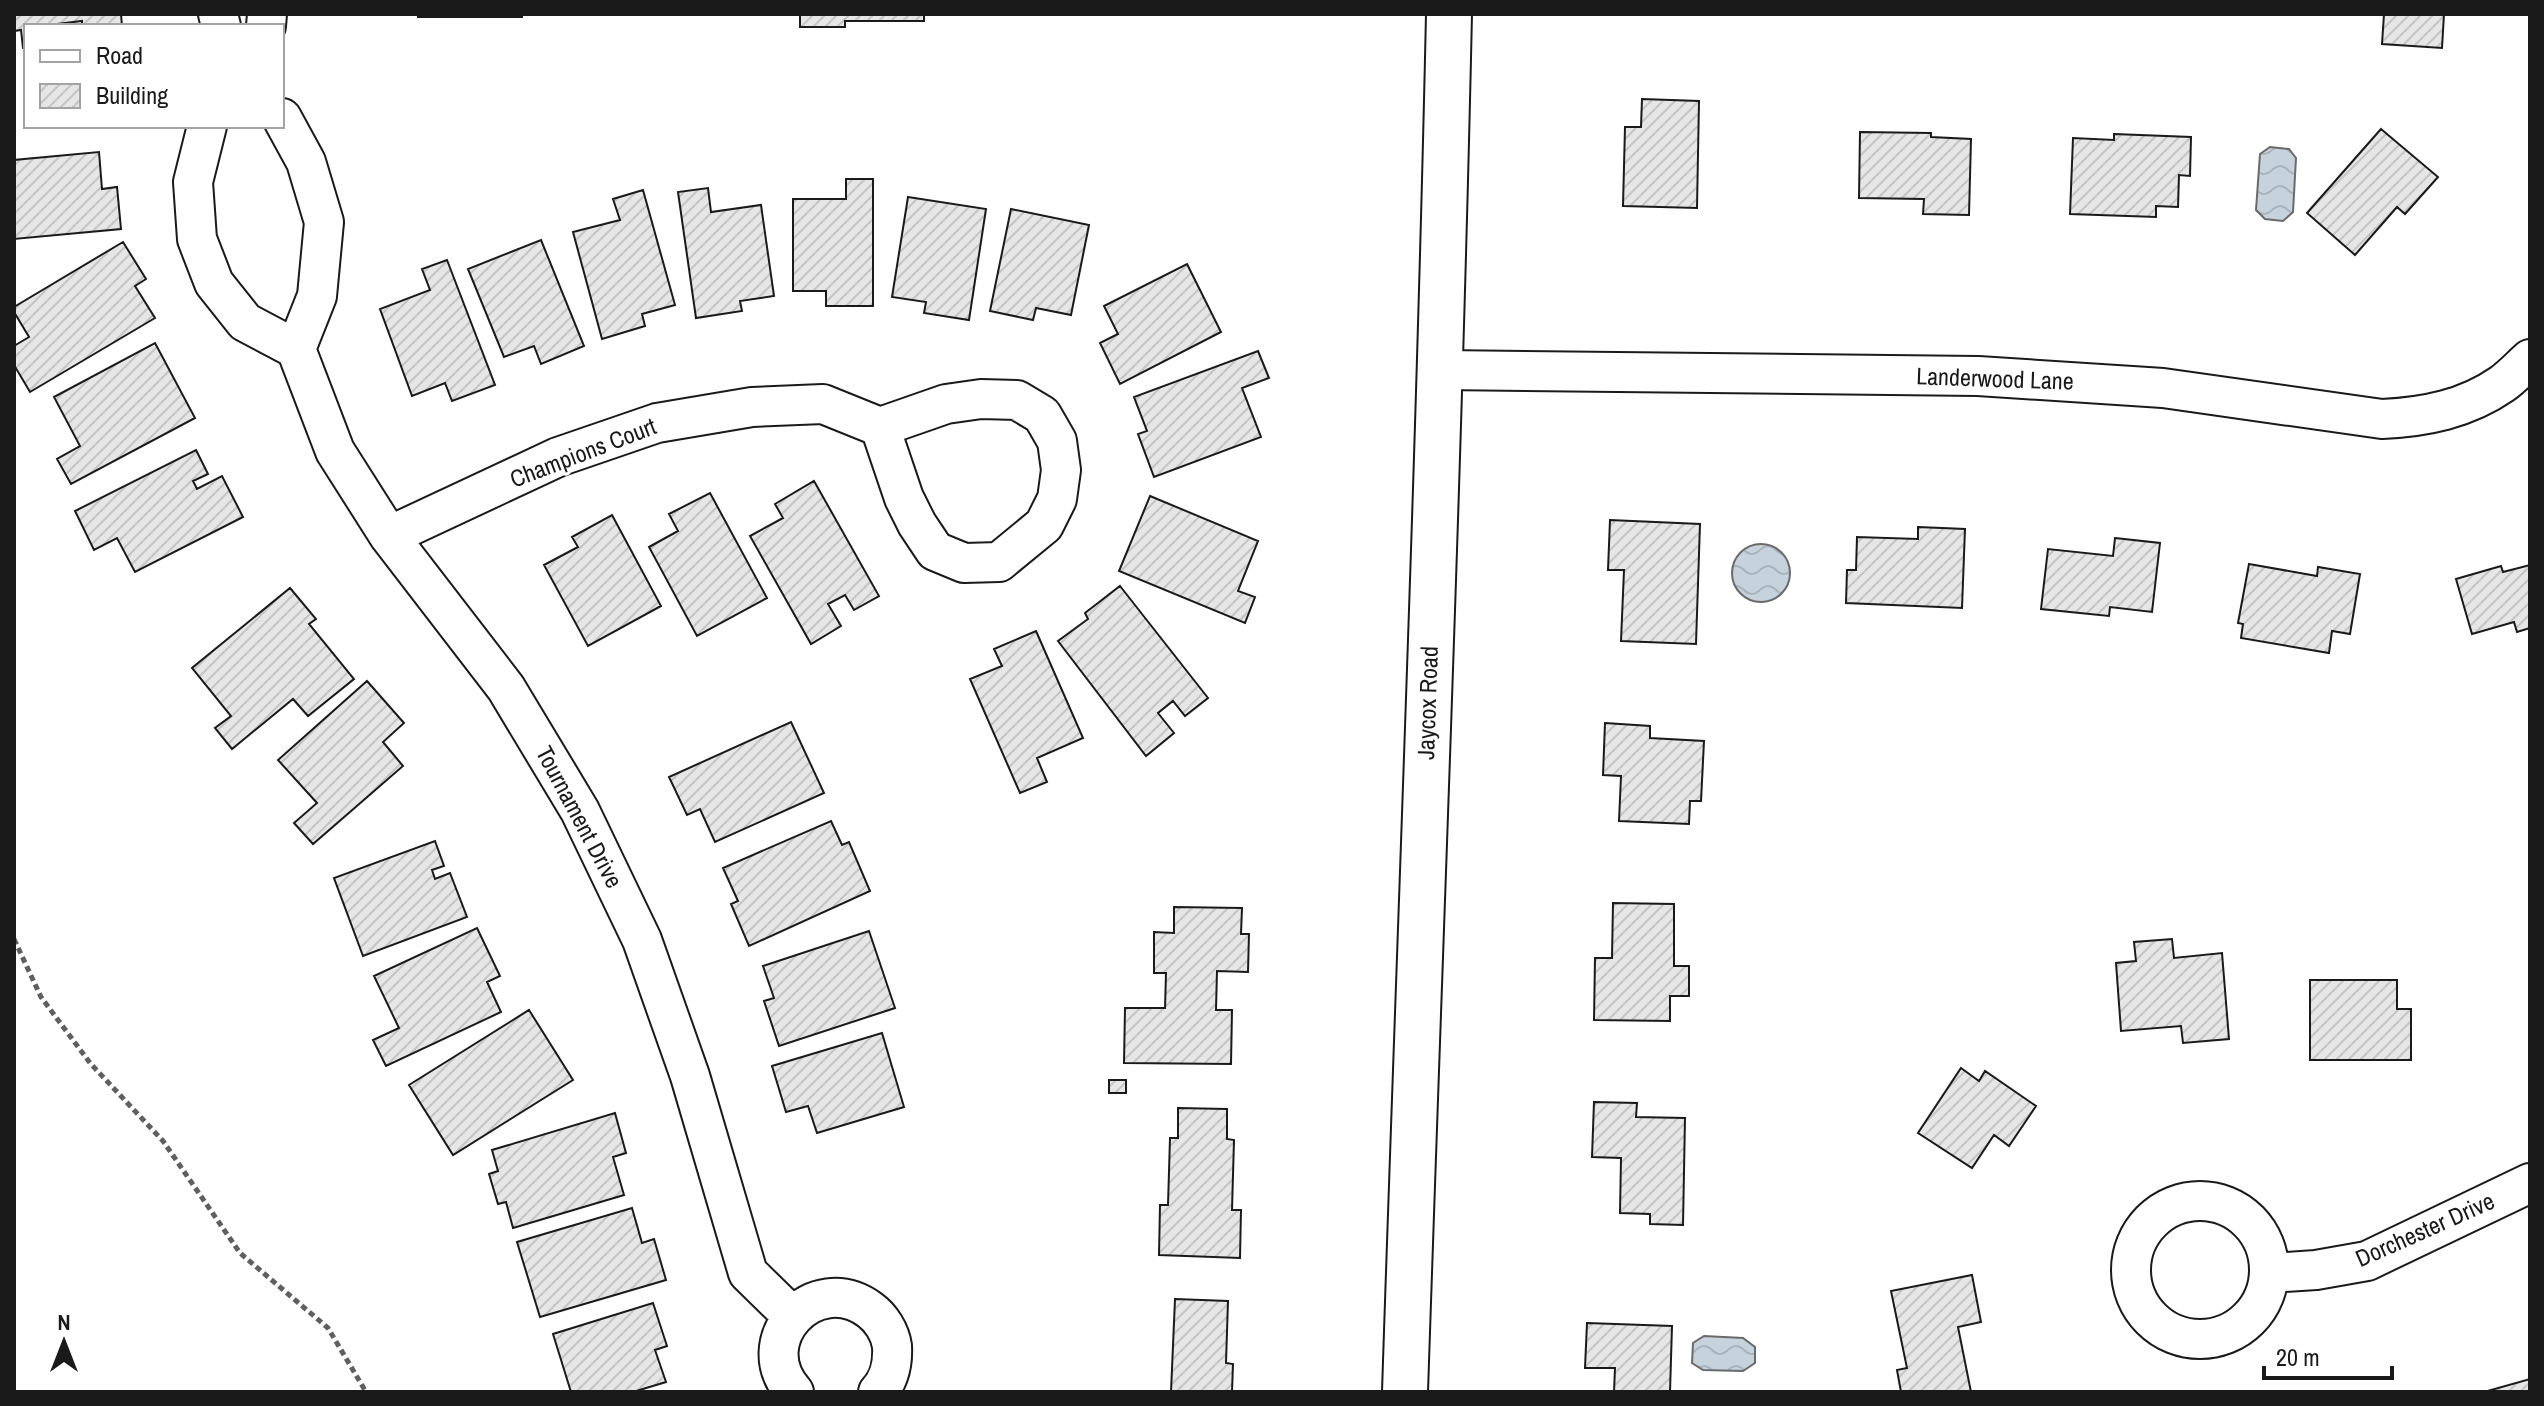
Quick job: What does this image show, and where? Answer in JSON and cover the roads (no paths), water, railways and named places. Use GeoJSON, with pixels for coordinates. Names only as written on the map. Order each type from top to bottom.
{"type":"FeatureCollection","features":[{"type":"Feature","properties":{"kind":"street","name":"Jaycox Road"},"geometry":{"type":"LineString","coordinates":[[1405,1392],[1442,370],[1449,14]]}},
{"type":"Feature","properties":{"kind":"street"},"geometry":{"type":"LineString","coordinates":[[206,128],[193,182],[197,239],[214,283],[245,322],[296,349],[317,296],[324,222],[306,162],[284,122]]}},
{"type":"Feature","properties":{"kind":"street","name":"Tournament Drive"},"geometry":{"type":"LineString","coordinates":[[296,349],[335,451],[389,536],[506,688],[580,811],[642,940],[690,1076],[748,1273],[792,1316]]}},
{"type":"Feature","properties":{"kind":"street","name":"Landerwood Lane"},"geometry":{"type":"LineString","coordinates":[[1442,370],[1978,376],[2163,388],[2382,419],[2418,417],[2453,409],[2501,384],[2530,359]]}},
{"type":"Feature","properties":{"kind":"street"},"geometry":{"type":"LineString","coordinates":[[981,399],[1017,400],[1042,415],[1057,441],[1061,470],[1057,499],[1044,525],[999,562],[964,563],[935,551],[917,524],[904,498],[880,427],[946,404],[981,399]]}},
{"type":"Feature","properties":{"kind":"street","name":"Champions Court"},"geometry":{"type":"LineString","coordinates":[[389,536],[558,457],[657,423],[752,407],[823,404],[880,427]]}},
{"type":"Feature","properties":{"kind":"street","name":"Dorchester Drive"},"geometry":{"type":"LineString","coordinates":[[2270,1273],[2316,1270],[2367,1261],[2530,1183]]}},
{"type":"Feature","properties":{"kind":"street"},"geometry":{"type":"LineString","coordinates":[[794,1392],[786,1383],[778,1361],[781,1337],[792,1316],[812,1302],[835,1297],[859,1302],[878,1316],[891,1337],[893,1360],[886,1383],[878,1392]]}},
{"type":"Feature","properties":{"kind":"water"},"geometry":{"type":"Polygon","coordinates":[[[2270,147],[2289,149],[2296,158],[2293,212],[2283,221],[2265,219],[2256,210],[2260,154],[2270,147]]]}},
{"type":"Feature","properties":{"kind":"water"},"geometry":{"type":"Polygon","coordinates":[[[1761,544],[1781,553],[1790,573],[1781,593],[1761,602],[1741,593],[1732,573],[1741,553],[1761,544]]]}},
{"type":"Feature","properties":{"kind":"water"},"geometry":{"type":"Polygon","coordinates":[[[1704,1336],[1743,1338],[1755,1347],[1755,1363],[1743,1371],[1703,1370],[1692,1363],[1693,1343],[1704,1336]]]}}]}
